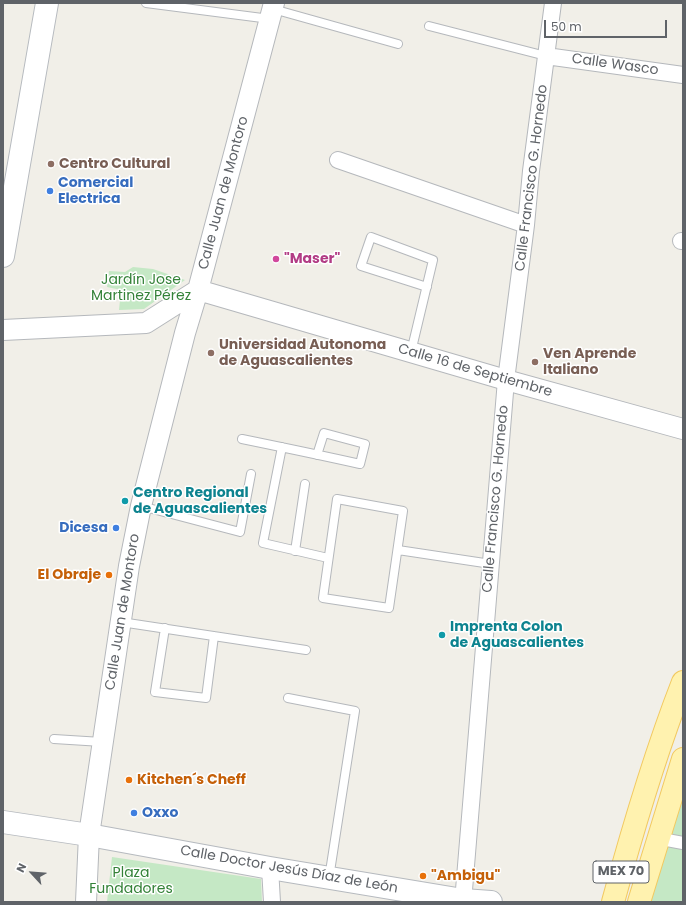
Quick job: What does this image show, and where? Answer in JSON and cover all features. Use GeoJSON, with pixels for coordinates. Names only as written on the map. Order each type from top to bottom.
{"type":"FeatureCollection","features":[{"type":"Feature","properties":{"kind":"main road"},"geometry":{"type":"LineString","coordinates":[[3,256],[47,3]]}},
{"type":"Feature","properties":{"kind":"main road","name":"MEX 70"},"geometry":{"type":"LineString","coordinates":[[613,902],[648,778],[668,719],[683,682]]}},
{"type":"Feature","properties":{"kind":"main road","name":"MEX 70"},"geometry":{"type":"LineString","coordinates":[[639,902],[683,759]]}},
{"type":"Feature","properties":{"kind":"main road","name":"Calle Doctor Jesús Díaz de León"},"geometry":{"type":"LineString","coordinates":[[3,822],[89,835],[463,901],[491,902]]}},
{"type":"Feature","properties":{"kind":"street","name":"Calle Francisco G. Hornedo"},"geometry":{"type":"LineString","coordinates":[[463,901],[506,380],[553,3]]}},
{"type":"Feature","properties":{"kind":"street","name":"Calle Juan de Montoro"},"geometry":{"type":"LineString","coordinates":[[86,902],[89,835],[128,566],[141,506],[185,333],[198,290],[272,10]]}},
{"type":"Feature","properties":{"kind":"street","name":"Calle Wasco"},"geometry":{"type":"LineString","coordinates":[[546,56],[683,75]]}},
{"type":"Feature","properties":{"kind":"street"},"geometry":{"type":"LineString","coordinates":[[338,160],[526,225]]}},
{"type":"Feature","properties":{"kind":"street"},"geometry":{"type":"LineString","coordinates":[[3,330],[146,323],[198,290]]}},
{"type":"Feature","properties":{"kind":"street","name":"Calle 16 de Septiembre"},"geometry":{"type":"LineString","coordinates":[[198,290],[411,353],[683,429]]}},
{"type":"Feature","properties":{"kind":"street"},"geometry":{"type":"LineString","coordinates":[[667,840],[683,843]]}},
{"type":"Feature","properties":{"kind":"street"},"geometry":{"type":"LineString","coordinates":[[270,868],[272,902]]}},
{"type":"Feature","properties":{"kind":"lane"},"geometry":{"type":"LineString","coordinates":[[146,3],[272,10],[398,44]]}},
{"type":"Feature","properties":{"kind":"lane"},"geometry":{"type":"LineString","coordinates":[[429,26],[546,56]]}},
{"type":"Feature","properties":{"kind":"lane"},"geometry":{"type":"LineString","coordinates":[[411,353],[427,287],[433,260],[371,237],[361,266],[427,287]]}},
{"type":"Feature","properties":{"kind":"lane"},"geometry":{"type":"LineString","coordinates":[[242,439],[282,447],[317,455],[360,464],[365,444],[324,433],[317,455]]}},
{"type":"Feature","properties":{"kind":"lane"},"geometry":{"type":"LineString","coordinates":[[282,447],[262,544],[328,558]]}},
{"type":"Feature","properties":{"kind":"lane"},"geometry":{"type":"LineString","coordinates":[[141,506],[240,532],[252,474]]}},
{"type":"Feature","properties":{"kind":"lane"},"geometry":{"type":"LineString","coordinates":[[295,551],[305,484]]}},
{"type":"Feature","properties":{"kind":"lane"},"geometry":{"type":"LineString","coordinates":[[337,499],[403,511],[398,550],[389,608],[323,598],[337,499]]}},
{"type":"Feature","properties":{"kind":"lane"},"geometry":{"type":"LineString","coordinates":[[398,550],[491,564]]}},
{"type":"Feature","properties":{"kind":"lane"},"geometry":{"type":"LineString","coordinates":[[120,622],[306,650]]}},
{"type":"Feature","properties":{"kind":"lane"},"geometry":{"type":"LineString","coordinates":[[165,628],[155,692],[206,698],[214,636]]}},
{"type":"Feature","properties":{"kind":"lane"},"geometry":{"type":"LineString","coordinates":[[288,698],[355,711],[328,878]]}},
{"type":"Feature","properties":{"kind":"lane"},"geometry":{"type":"LineString","coordinates":[[54,738],[102,742]]}},
{"type":"Feature","properties":{"kind":"green space","name":"Jardín Jose Martinez Pérez"},"geometry":{"type":"Polygon","coordinates":[[[133,267],[153,269],[185,280],[144,309],[119,310],[121,290],[107,287],[109,271],[125,272],[133,267]]]}},
{"type":"Feature","properties":{"kind":"green space"},"geometry":{"type":"Polygon","coordinates":[[[683,787],[683,902],[648,902],[683,787]]]}},
{"type":"Feature","properties":{"kind":"green space","name":"Plaza Fundadores"},"geometry":{"type":"Polygon","coordinates":[[[112,857],[261,879],[262,902],[107,902],[112,857]]]}},
{"type":"Feature","properties":{"kind":"place","name":"Centro Cultural"},"geometry":{"type":"Point","coordinates":[51,164]}},
{"type":"Feature","properties":{"kind":"place","name":"Comercial Electrica"},"geometry":{"type":"Point","coordinates":[50,191]}},
{"type":"Feature","properties":{"kind":"place","name":"\"Maser\""},"geometry":{"type":"Point","coordinates":[276,259]}},
{"type":"Feature","properties":{"kind":"place","name":"Universidad Autonoma de Aguascalientes"},"geometry":{"type":"Point","coordinates":[211,353]}},
{"type":"Feature","properties":{"kind":"place","name":"Ven Aprende Italiano"},"geometry":{"type":"Point","coordinates":[535,362]}},
{"type":"Feature","properties":{"kind":"place","name":"Centro Regional de Aguascalientes"},"geometry":{"type":"Point","coordinates":[125,501]}},
{"type":"Feature","properties":{"kind":"place","name":"Dicesa"},"geometry":{"type":"Point","coordinates":[116,528]}},
{"type":"Feature","properties":{"kind":"place","name":"El Obraje"},"geometry":{"type":"Point","coordinates":[109,575]}},
{"type":"Feature","properties":{"kind":"place","name":"Imprenta Colon de Aguascalientes"},"geometry":{"type":"Point","coordinates":[442,635]}},
{"type":"Feature","properties":{"kind":"place","name":"Kitchen´s Cheff"},"geometry":{"type":"Point","coordinates":[129,780]}},
{"type":"Feature","properties":{"kind":"place","name":"Oxxo"},"geometry":{"type":"Point","coordinates":[134,813]}},
{"type":"Feature","properties":{"kind":"place","name":"\"Ambigu\""},"geometry":{"type":"Point","coordinates":[423,876]}}]}
